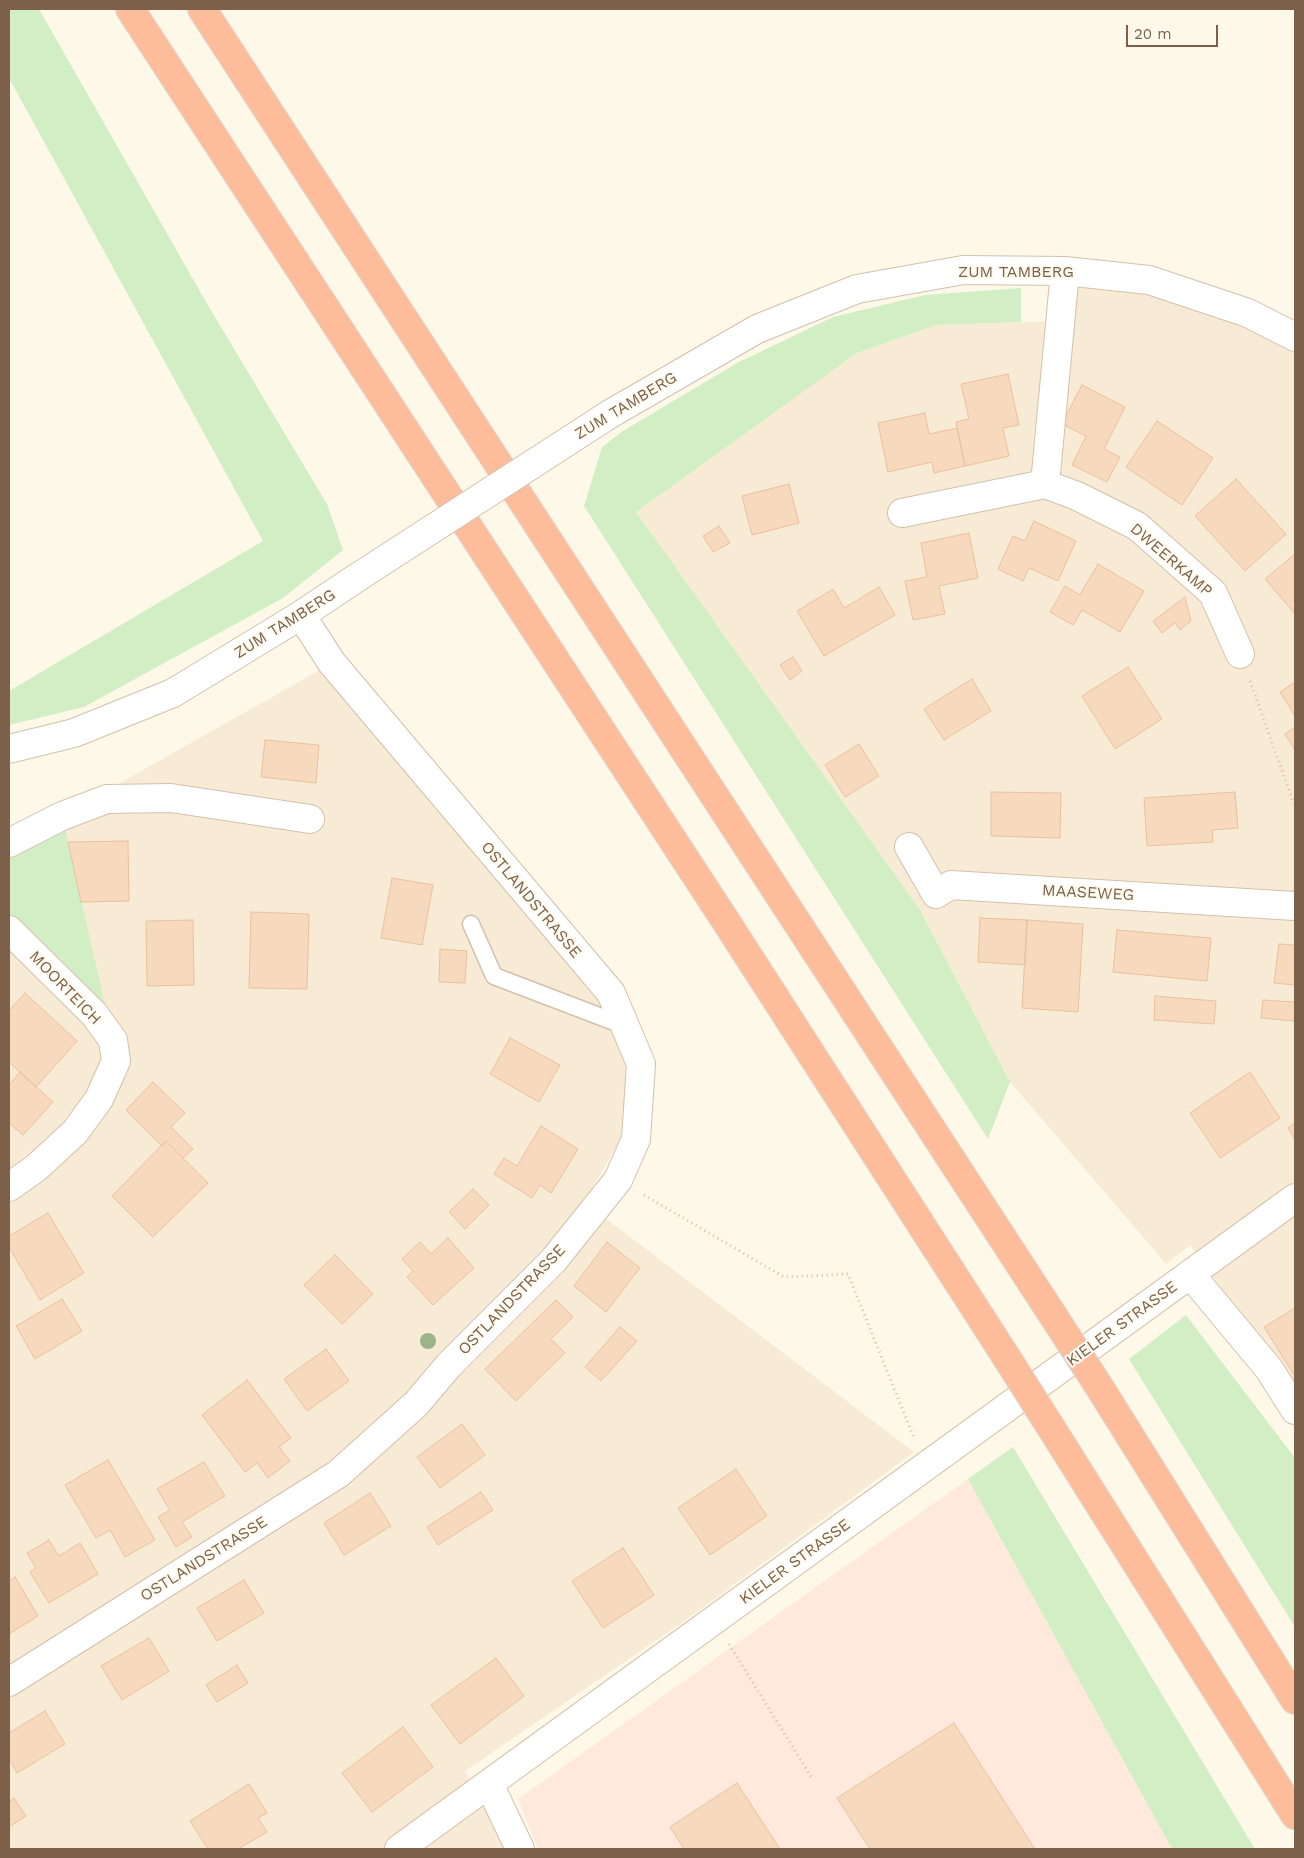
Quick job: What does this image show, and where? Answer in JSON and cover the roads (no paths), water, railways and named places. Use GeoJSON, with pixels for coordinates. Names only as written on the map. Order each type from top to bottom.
{"type":"FeatureCollection","features":[{"type":"Feature","properties":{"kind":"highway"},"geometry":{"type":"LineString","coordinates":[[130,9],[727,923],[1005,1355],[1295,1815]]}},
{"type":"Feature","properties":{"kind":"highway"},"geometry":{"type":"LineString","coordinates":[[202,9],[1100,1388],[1295,1700]]}},
{"type":"Feature","properties":{"kind":"street","name":"ZUM TAMBERG"},"geometry":{"type":"LineString","coordinates":[[9,749],[74,733],[173,693],[301,615],[610,414],[757,329],[857,289],[963,270],[1065,271],[1149,280],[1248,313],[1295,337]]}},
{"type":"Feature","properties":{"kind":"street"},"geometry":{"type":"LineString","coordinates":[[902,513],[1045,484],[1065,271]]}},
{"type":"Feature","properties":{"kind":"street","name":"DWEERKAMP"},"geometry":{"type":"LineString","coordinates":[[1045,484],[1077,496],[1137,526],[1144,532],[1213,593],[1240,654]]}},
{"type":"Feature","properties":{"kind":"street","name":"OSTLANDSTRASSE"},"geometry":{"type":"LineString","coordinates":[[9,1682],[338,1474],[416,1404],[449,1365],[554,1261],[618,1180],[636,1139],[641,1064],[611,993],[332,663],[301,615]]}},
{"type":"Feature","properties":{"kind":"street"},"geometry":{"type":"LineString","coordinates":[[9,843],[62,816],[107,799],[172,798],[310,819]]}},
{"type":"Feature","properties":{"kind":"street","name":"MAASEWEG"},"geometry":{"type":"LineString","coordinates":[[908,847],[936,894],[951,885],[1295,906]]}},
{"type":"Feature","properties":{"kind":"street","name":"MOORTEICH"},"geometry":{"type":"LineString","coordinates":[[9,930],[94,1014],[113,1040],[116,1060],[100,1099],[75,1132],[36,1168],[9,1187]]}},
{"type":"Feature","properties":{"kind":"street","name":"KIELER STRASSE"},"geometry":{"type":"LineString","coordinates":[[399,1849],[1295,1198]]}},
{"type":"Feature","properties":{"kind":"street","name":"KIELER STRASSE"},"geometry":{"type":"LineString","coordinates":[[1190,1274],[1268,1369],[1295,1410]]}},
{"type":"Feature","properties":{"kind":"street"},"geometry":{"type":"LineString","coordinates":[[489,1784],[520,1849]]}},
{"type":"Feature","properties":{"kind":"lane"},"geometry":{"type":"LineString","coordinates":[[471,924],[494,976],[625,1026]]}}]}
